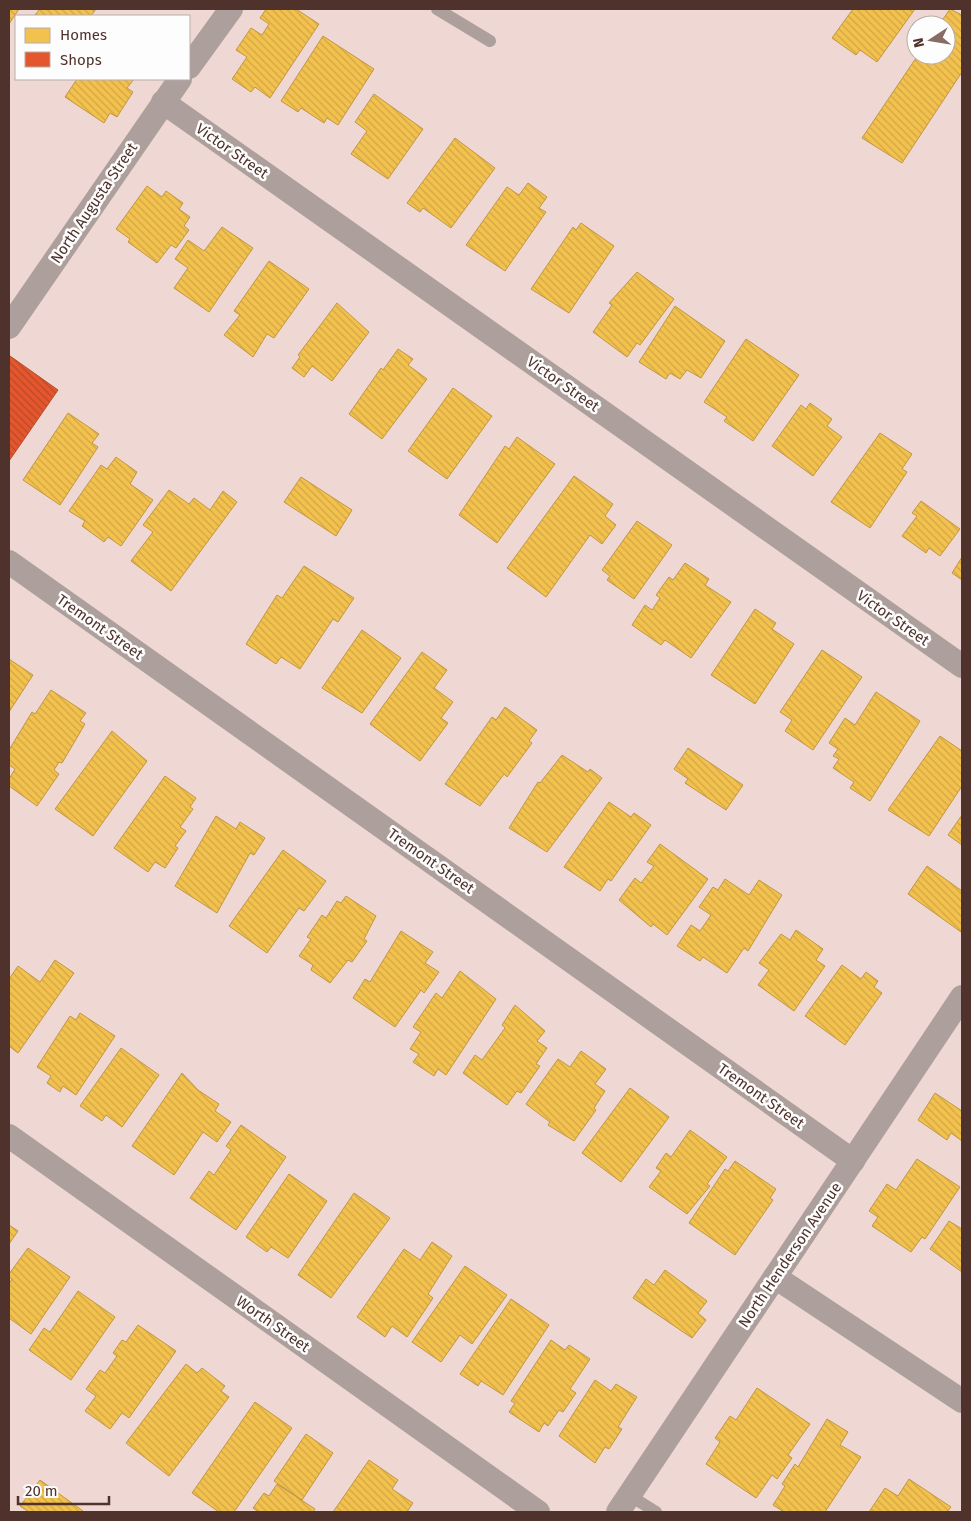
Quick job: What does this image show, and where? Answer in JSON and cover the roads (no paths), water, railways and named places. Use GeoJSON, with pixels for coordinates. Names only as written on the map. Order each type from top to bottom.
{"type":"FeatureCollection","features":[{"type":"Feature","properties":{"kind":"street"},"geometry":{"type":"LineString","coordinates":[[190,65],[225,11]]}},
{"type":"Feature","properties":{"kind":"street","name":"North Augusta Street"},"geometry":{"type":"LineString","coordinates":[[9,327],[179,80]]}},
{"type":"Feature","properties":{"kind":"street","name":"Victor Street"},"geometry":{"type":"LineString","coordinates":[[163,102],[962,666]]}},
{"type":"Feature","properties":{"kind":"street","name":"Tremont Street"},"geometry":{"type":"LineString","coordinates":[[9,562],[853,1161]]}},
{"type":"Feature","properties":{"kind":"street","name":"North Henderson Avenue"},"geometry":{"type":"LineString","coordinates":[[624,1504],[962,997]]}},
{"type":"Feature","properties":{"kind":"street","name":"Worth Street"},"geometry":{"type":"LineString","coordinates":[[9,1136],[538,1512]]}},
{"type":"Feature","properties":{"kind":"street"},"geometry":{"type":"LineString","coordinates":[[775,1277],[962,1401]]}},
{"type":"Feature","properties":{"kind":"lane"},"geometry":{"type":"LineString","coordinates":[[436,9],[490,41]]}},
{"type":"Feature","properties":{"kind":"lane"},"geometry":{"type":"LineString","coordinates":[[624,1504],[656,1512]]}}]}
